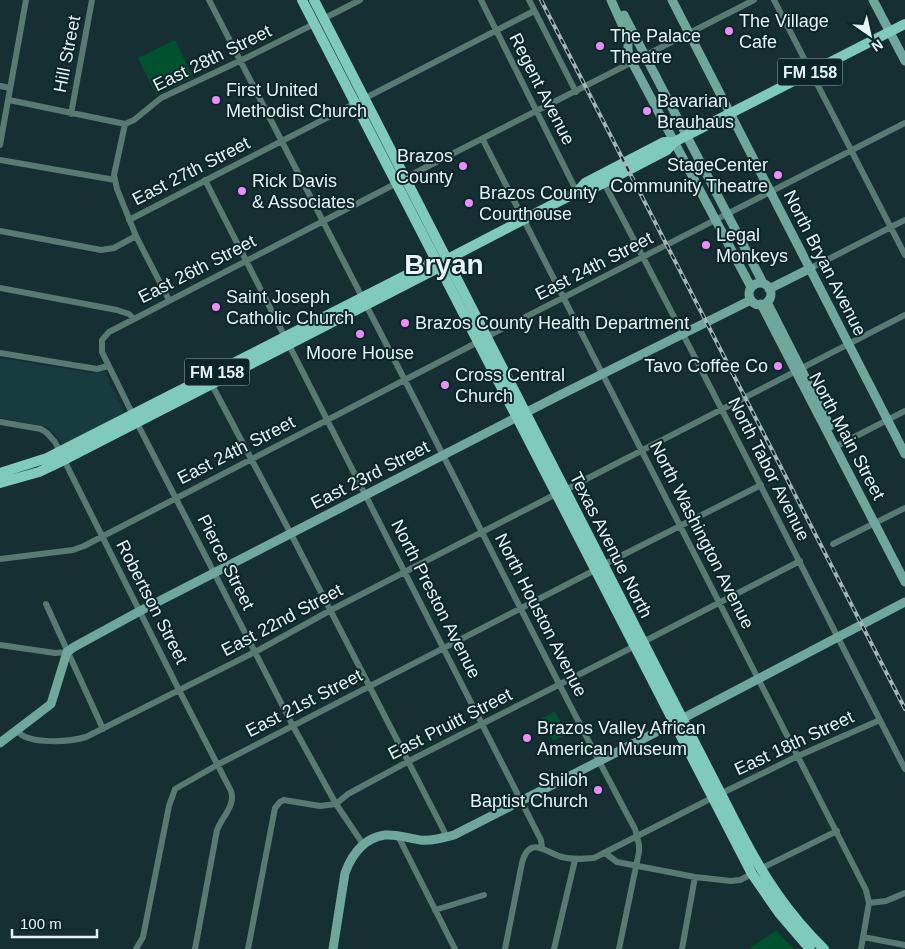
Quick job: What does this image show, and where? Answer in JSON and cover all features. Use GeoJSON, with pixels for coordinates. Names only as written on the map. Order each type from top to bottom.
{"type":"FeatureCollection","features":[{"type":"Feature","properties":{"kind":"main road"},"geometry":{"type":"LineString","coordinates":[[302,0],[319,21]]}},
{"type":"Feature","properties":{"kind":"main road"},"geometry":{"type":"LineString","coordinates":[[314,0],[319,21]]}},
{"type":"Feature","properties":{"kind":"main road","name":"Texas Avenue North"},"geometry":{"type":"LineString","coordinates":[[319,21],[756,872],[787,924],[810,949]]}},
{"type":"Feature","properties":{"kind":"main road","name":"FM 158"},"geometry":{"type":"LineString","coordinates":[[0,483],[39,472],[62,456],[288,341],[364,301],[430,263],[442,262],[577,192],[585,183],[664,142],[674,142],[687,136],[905,24]]}},
{"type":"Feature","properties":{"kind":"main road","name":"FM 158"},"geometry":{"type":"LineString","coordinates":[[577,192],[588,191],[604,183],[668,150],[674,142]]}},
{"type":"Feature","properties":{"kind":"main road","name":"FM 158"},"geometry":{"type":"LineString","coordinates":[[135,419],[212,385],[288,341]]}},
{"type":"Feature","properties":{"kind":"main road","name":"FM 158"},"geometry":{"type":"LineString","coordinates":[[0,473],[62,456]]}},
{"type":"Feature","properties":{"kind":"main road","name":"Texas Avenue North"},"geometry":{"type":"LineString","coordinates":[[756,872],[798,922],[824,949]]}},
{"type":"Feature","properties":{"kind":"main road"},"geometry":{"type":"LineString","coordinates":[[787,924],[795,926],[817,949]]}},
{"type":"Feature","properties":{"kind":"street"},"geometry":{"type":"LineString","coordinates":[[0,145],[26,0]]}},
{"type":"Feature","properties":{"kind":"street","name":"Hill Street"},"geometry":{"type":"LineString","coordinates":[[71,114],[92,0]]}},
{"type":"Feature","properties":{"kind":"street","name":"North Houston Avenue"},"geometry":{"type":"LineString","coordinates":[[209,0],[444,456],[637,837],[639,845],[637,866],[619,949]]}},
{"type":"Feature","properties":{"kind":"street","name":"East 28th Street"},"geometry":{"type":"LineString","coordinates":[[125,124],[134,120],[161,98],[240,61],[360,0]]}},
{"type":"Feature","properties":{"kind":"street","name":"Regent Avenue"},"geometry":{"type":"LineString","coordinates":[[481,0],[577,192]]}},
{"type":"Feature","properties":{"kind":"street"},"geometry":{"type":"LineString","coordinates":[[529,0],[576,92]]}},
{"type":"Feature","properties":{"kind":"street"},"geometry":{"type":"LineString","coordinates":[[610,0],[628,38],[628,51],[632,62],[751,287]]}},
{"type":"Feature","properties":{"kind":"street"},"geometry":{"type":"LineString","coordinates":[[616,0],[766,286],[770,296],[764,303],[754,303],[749,293],[751,287],[756,283],[766,286],[810,268],[905,220]]}},
{"type":"Feature","properties":{"kind":"street","name":"North Bryan Avenue"},"geometry":{"type":"LineString","coordinates":[[672,0],[905,454]]}},
{"type":"Feature","properties":{"kind":"street","name":"East 26th Street"},"geometry":{"type":"LineString","coordinates":[[0,288],[117,310],[129,314],[133,318],[754,0]]}},
{"type":"Feature","properties":{"kind":"street"},"geometry":{"type":"LineString","coordinates":[[774,0],[905,255]]}},
{"type":"Feature","properties":{"kind":"street"},"geometry":{"type":"LineString","coordinates":[[873,0],[905,62]]}},
{"type":"Feature","properties":{"kind":"street","name":"East 27th Street"},"geometry":{"type":"LineString","coordinates":[[129,220],[534,11]]}},
{"type":"Feature","properties":{"kind":"street"},"geometry":{"type":"LineString","coordinates":[[0,86],[10,88]]}},
{"type":"Feature","properties":{"kind":"street"},"geometry":{"type":"LineString","coordinates":[[9,100],[125,124],[114,175],[115,180],[136,236],[169,300]]}},
{"type":"Feature","properties":{"kind":"street","name":"East 24th Street"},"geometry":{"type":"LineString","coordinates":[[0,559],[73,550],[84,546],[563,298],[905,124]]}},
{"type":"Feature","properties":{"kind":"street","name":"North Washington Avenue"},"geometry":{"type":"LineString","coordinates":[[483,140],[866,890],[868,903],[861,949]]}},
{"type":"Feature","properties":{"kind":"street"},"geometry":{"type":"LineString","coordinates":[[0,160],[115,180]]}},
{"type":"Feature","properties":{"kind":"street","name":"North Preston Avenue"},"geometry":{"type":"LineString","coordinates":[[205,180],[522,800],[541,840],[542,848]]}},
{"type":"Feature","properties":{"kind":"street","name":"North Tabor Avenue"},"geometry":{"type":"LineString","coordinates":[[604,183],[761,485],[905,769]]}},
{"type":"Feature","properties":{"kind":"street","name":"East 27th Street"},"geometry":{"type":"LineString","coordinates":[[0,231],[102,250],[114,248],[136,236]]}},
{"type":"Feature","properties":{"kind":"street","name":"East 23rd Street"},"geometry":{"type":"LineString","coordinates":[[67,652],[140,611],[521,415],[751,300]]}},
{"type":"Feature","properties":{"kind":"street","name":"North Main Street"},"geometry":{"type":"LineString","coordinates":[[764,303],[877,522],[905,582]]}},
{"type":"Feature","properties":{"kind":"street","name":"East 22nd Street"},"geometry":{"type":"LineString","coordinates":[[16,731],[23,737],[60,742],[86,737],[254,652],[331,610],[406,573],[721,408],[905,315]]}},
{"type":"Feature","properties":{"kind":"street","name":"Pierce Street"},"geometry":{"type":"LineString","coordinates":[[133,318],[109,332],[102,340],[102,352],[108,366],[293,726],[336,804],[363,844]]}},
{"type":"Feature","properties":{"kind":"street"},"geometry":{"type":"LineString","coordinates":[[0,353],[97,369],[108,366]]}},
{"type":"Feature","properties":{"kind":"street"},"geometry":{"type":"LineString","coordinates":[[212,385],[250,459],[292,534],[446,837]]}},
{"type":"Feature","properties":{"kind":"street"},"geometry":{"type":"LineString","coordinates":[[838,446],[905,411]]}},
{"type":"Feature","properties":{"kind":"street","name":"Robertson Street"},"geometry":{"type":"LineString","coordinates":[[0,422],[41,429],[51,437],[233,798],[217,830],[195,949]]}},
{"type":"Feature","properties":{"kind":"street","name":"East 21st Street"},"geometry":{"type":"LineString","coordinates":[[136,949],[143,937],[168,806],[173,793],[181,784],[761,485]]}},
{"type":"Feature","properties":{"kind":"street"},"geometry":{"type":"LineString","coordinates":[[833,544],[905,508]]}},
{"type":"Feature","properties":{"kind":"street","name":"North Main Street"},"geometry":{"type":"LineString","coordinates":[[877,522],[905,570]]}},
{"type":"Feature","properties":{"kind":"street","name":"East Pruitt Street"},"geometry":{"type":"LineString","coordinates":[[336,804],[348,794],[409,761],[800,561]]}},
{"type":"Feature","properties":{"kind":"street"},"geometry":{"type":"LineString","coordinates":[[333,949],[345,873],[355,851],[363,844],[385,835],[421,840],[454,835],[678,721],[905,602]]}},
{"type":"Feature","properties":{"kind":"street"},"geometry":{"type":"LineString","coordinates":[[46,604],[103,729]]}},
{"type":"Feature","properties":{"kind":"street"},"geometry":{"type":"LineString","coordinates":[[0,645],[55,653],[67,652]]}},
{"type":"Feature","properties":{"kind":"street"},"geometry":{"type":"LineString","coordinates":[[0,743],[51,704],[67,652]]}},
{"type":"Feature","properties":{"kind":"street","name":"East 18th Street"},"geometry":{"type":"LineString","coordinates":[[542,848],[563,858],[575,860],[594,858],[798,756],[880,720]]}},
{"type":"Feature","properties":{"kind":"street"},"geometry":{"type":"LineString","coordinates":[[248,949],[277,804],[284,800],[320,806],[336,804]]}},
{"type":"Feature","properties":{"kind":"street"},"geometry":{"type":"LineString","coordinates":[[605,853],[617,862],[695,877],[731,881],[740,880],[837,831]]}},
{"type":"Feature","properties":{"kind":"street"},"geometry":{"type":"LineString","coordinates":[[398,836],[455,949]]}},
{"type":"Feature","properties":{"kind":"street"},"geometry":{"type":"LineString","coordinates":[[505,949],[523,856],[530,849],[542,848]]}},
{"type":"Feature","properties":{"kind":"street"},"geometry":{"type":"LineString","coordinates":[[554,949],[575,860]]}},
{"type":"Feature","properties":{"kind":"street"},"geometry":{"type":"LineString","coordinates":[[682,949],[695,877]]}},
{"type":"Feature","properties":{"kind":"street"},"geometry":{"type":"LineString","coordinates":[[868,903],[886,901],[905,893]]}},
{"type":"Feature","properties":{"kind":"street"},"geometry":{"type":"LineString","coordinates":[[435,910],[484,895]]}},
{"type":"Feature","properties":{"kind":"street"},"geometry":{"type":"LineString","coordinates":[[863,937],[905,945]]}},
{"type":"Feature","properties":{"kind":"shaded area"},"geometry":{"type":"Polygon","coordinates":[[[0,358],[91,373],[104,371],[125,413],[64,445],[48,427],[0,418],[0,358]]]}},
{"type":"Feature","properties":{"kind":"green space"},"geometry":{"type":"Polygon","coordinates":[[[175,40],[193,77],[156,95],[138,58],[175,40]]]}},
{"type":"Feature","properties":{"kind":"green space"},"geometry":{"type":"Polygon","coordinates":[[[555,711],[567,734],[553,741],[542,718],[555,711]]]}},
{"type":"Feature","properties":{"kind":"green space"},"geometry":{"type":"Polygon","coordinates":[[[776,930],[794,949],[749,949],[776,930]]]}},
{"type":"Feature","properties":{"kind":"railway"},"geometry":{"type":"LineString","coordinates":[[541,0],[905,709]]}},
{"type":"Feature","properties":{"kind":"place","name":"The Village Cafe"},"geometry":{"type":"Point","coordinates":[729,31]}},
{"type":"Feature","properties":{"kind":"place","name":"The Palace Theatre"},"geometry":{"type":"Point","coordinates":[600,46]}},
{"type":"Feature","properties":{"kind":"place","name":"First United Methodist Church"},"geometry":{"type":"Point","coordinates":[216,100]}},
{"type":"Feature","properties":{"kind":"place","name":"Bavarian Brauhaus"},"geometry":{"type":"Point","coordinates":[647,111]}},
{"type":"Feature","properties":{"kind":"place","name":"Brazos County"},"geometry":{"type":"Point","coordinates":[463,166]}},
{"type":"Feature","properties":{"kind":"place","name":"StageCenter Community Theatre"},"geometry":{"type":"Point","coordinates":[778,175]}},
{"type":"Feature","properties":{"kind":"place","name":"Rick Davis & Associates"},"geometry":{"type":"Point","coordinates":[242,191]}},
{"type":"Feature","properties":{"kind":"place","name":"Brazos County Courthouse"},"geometry":{"type":"Point","coordinates":[469,203]}},
{"type":"Feature","properties":{"kind":"place","name":"Legal Monkeys"},"geometry":{"type":"Point","coordinates":[706,245]}},
{"type":"Feature","properties":{"kind":"place","name":"Saint Joseph Catholic Church"},"geometry":{"type":"Point","coordinates":[216,307]}},
{"type":"Feature","properties":{"kind":"place","name":"Brazos County Health Department"},"geometry":{"type":"Point","coordinates":[405,323]}},
{"type":"Feature","properties":{"kind":"place","name":"Moore House"},"geometry":{"type":"Point","coordinates":[360,334]}},
{"type":"Feature","properties":{"kind":"place","name":"Tavo Coffee Co"},"geometry":{"type":"Point","coordinates":[778,366]}},
{"type":"Feature","properties":{"kind":"place","name":"Cross Central Church"},"geometry":{"type":"Point","coordinates":[445,385]}},
{"type":"Feature","properties":{"kind":"place","name":"Brazos Valley African American Museum"},"geometry":{"type":"Point","coordinates":[527,738]}},
{"type":"Feature","properties":{"kind":"place","name":"Shiloh Baptist Church"},"geometry":{"type":"Point","coordinates":[598,790]}},
{"type":"Feature","properties":{"kind":"district","name":"Bryan"},"geometry":{"type":"Point","coordinates":[444,264]}}]}
